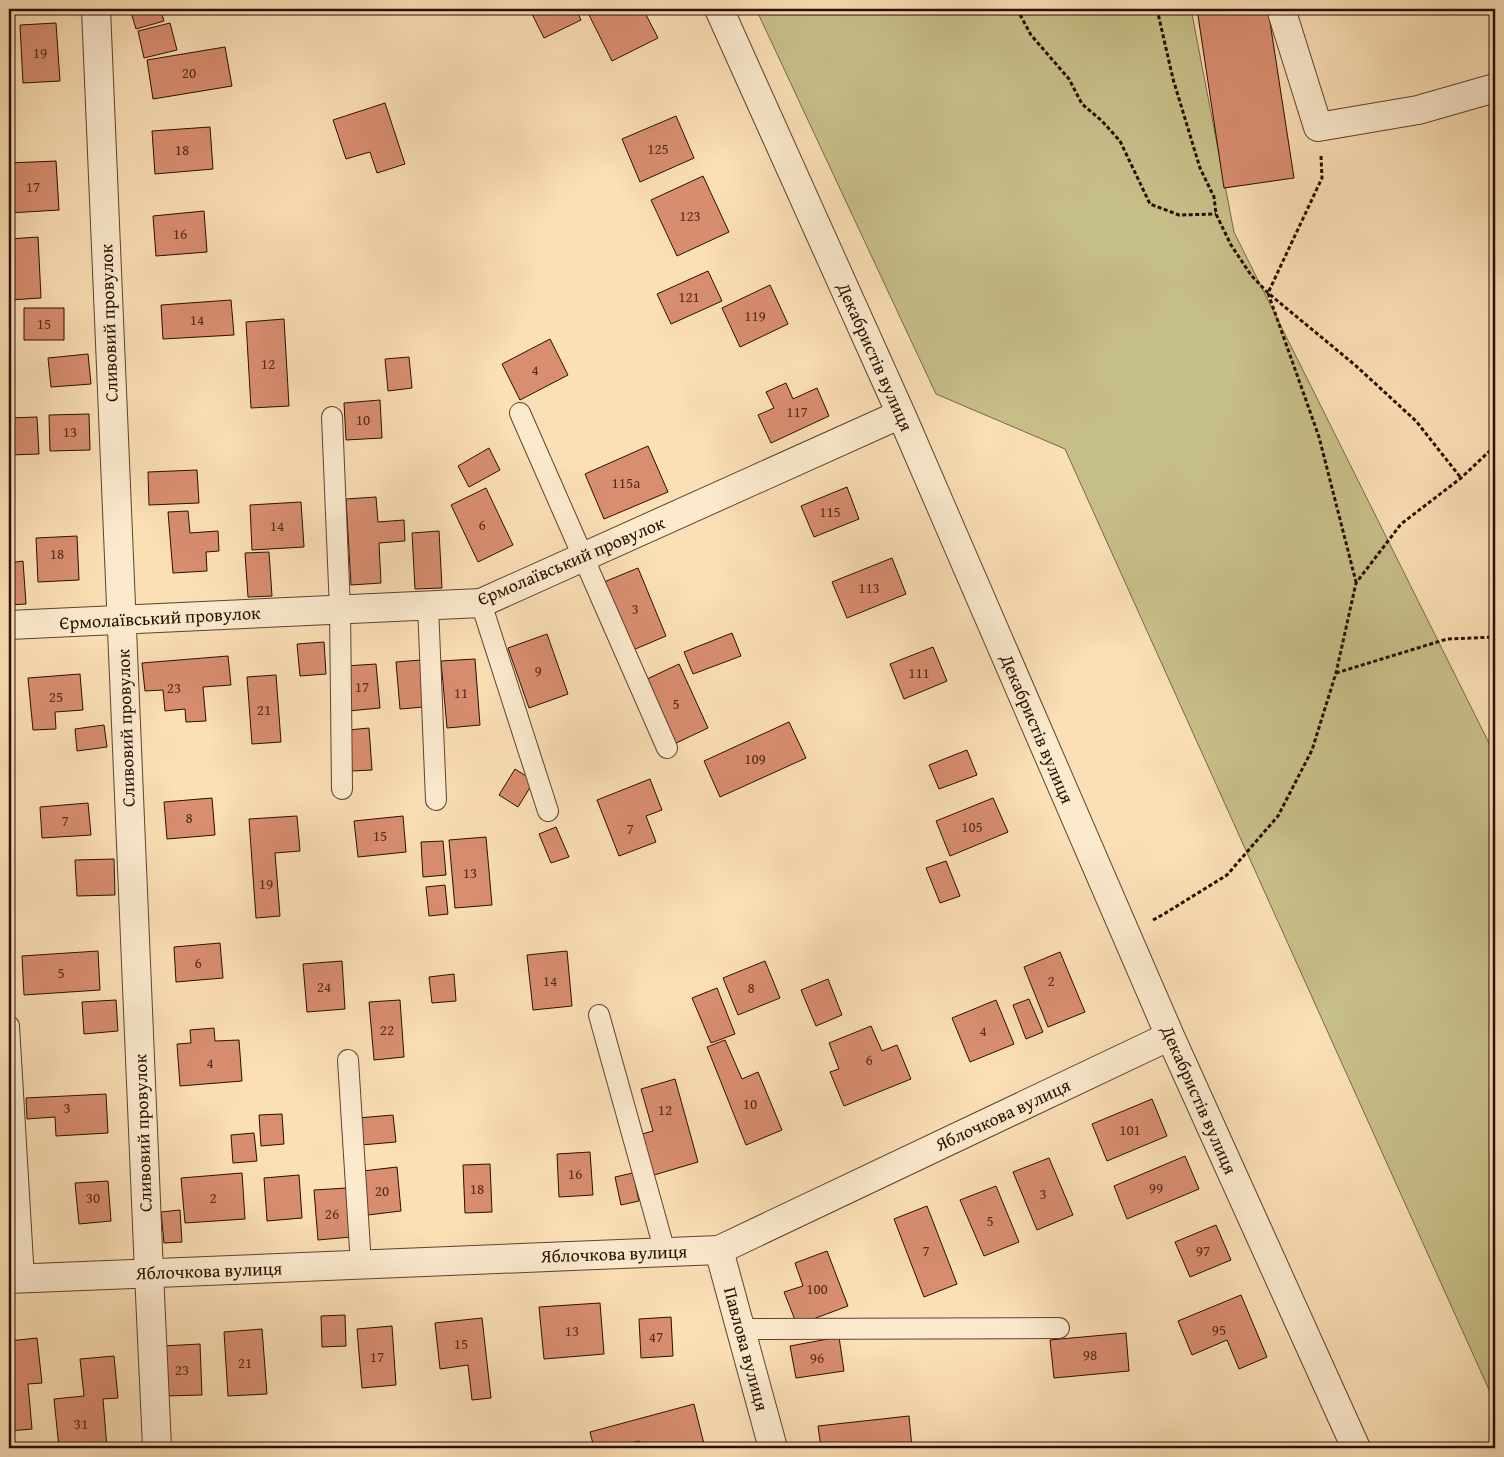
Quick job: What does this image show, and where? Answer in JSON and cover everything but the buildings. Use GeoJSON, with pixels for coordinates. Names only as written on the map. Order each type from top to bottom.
{"type":"FeatureCollection","features":[{"type":"Feature","properties":{"kind":"street","name":"Сливовий провулок"},"geometry":{"type":"LineString","coordinates":[[96,9],[148,1274],[157,1447]]}},
{"type":"Feature","properties":{"kind":"street","name":"Декабристів вулиця"},"geometry":{"type":"LineString","coordinates":[[719,9],[901,414],[1170,1036],[1356,1448]]}},
{"type":"Feature","properties":{"kind":"street"},"geometry":{"type":"LineString","coordinates":[[1281,9],[1318,127],[1418,110],[1495,88]]}},
{"type":"Feature","properties":{"kind":"street","name":"Єрмолаївський провулок"},"geometry":{"type":"LineString","coordinates":[[9,625],[481,603],[901,414]]}},
{"type":"Feature","properties":{"kind":"street","name":"Яблочкова вулиця"},"geometry":{"type":"LineString","coordinates":[[16,1279],[719,1250],[1170,1036]]}},
{"type":"Feature","properties":{"kind":"street","name":"Павлова вулиця"},"geometry":{"type":"LineString","coordinates":[[719,1250],[772,1448]]}},
{"type":"Feature","properties":{"kind":"lane"},"geometry":{"type":"LineString","coordinates":[[520,413],[667,748]]}},
{"type":"Feature","properties":{"kind":"lane"},"geometry":{"type":"LineString","coordinates":[[332,417],[340,610],[342,789]]}},
{"type":"Feature","properties":{"kind":"lane"},"geometry":{"type":"LineString","coordinates":[[481,603],[548,811]]}},
{"type":"Feature","properties":{"kind":"lane"},"geometry":{"type":"LineString","coordinates":[[428,606],[436,800]]}},
{"type":"Feature","properties":{"kind":"lane"},"geometry":{"type":"LineString","coordinates":[[599,1015],[665,1252]]}},
{"type":"Feature","properties":{"kind":"lane"},"geometry":{"type":"LineString","coordinates":[[9,1026],[16,1279]]}},
{"type":"Feature","properties":{"kind":"lane"},"geometry":{"type":"LineString","coordinates":[[348,1060],[360,1265]]}},
{"type":"Feature","properties":{"kind":"lane"},"geometry":{"type":"LineString","coordinates":[[740,1329],[1060,1328]]}},
{"type":"Feature","properties":{"kind":"path"},"geometry":{"type":"LineString","coordinates":[[1017,9],[1031,35],[1069,79],[1082,104],[1120,141],[1150,204],[1179,215],[1216,214]]}},
{"type":"Feature","properties":{"kind":"path"},"geometry":{"type":"LineString","coordinates":[[1157,9],[1173,79],[1200,168],[1214,197],[1216,214],[1231,245],[1251,276],[1268,293],[1355,365],[1416,422],[1462,478]]}},
{"type":"Feature","properties":{"kind":"path"},"geometry":{"type":"LineString","coordinates":[[1318,127],[1322,178],[1268,293],[1319,437],[1356,582]]}},
{"type":"Feature","properties":{"kind":"path"},"geometry":{"type":"LineString","coordinates":[[1125,932],[1164,914],[1226,875],[1278,816],[1312,750],[1336,673],[1356,582],[1401,524],[1462,478],[1495,446],[1495,442]]}},
{"type":"Feature","properties":{"kind":"path"},"geometry":{"type":"LineString","coordinates":[[1336,673],[1446,639],[1495,637]]}},
{"type":"Feature","properties":{"kind":"shaded area"},"geometry":{"type":"Polygon","coordinates":[[[756,9],[1191,9],[1234,232],[1495,755],[1495,1403],[1065,449],[936,394],[756,9]]]}}]}
